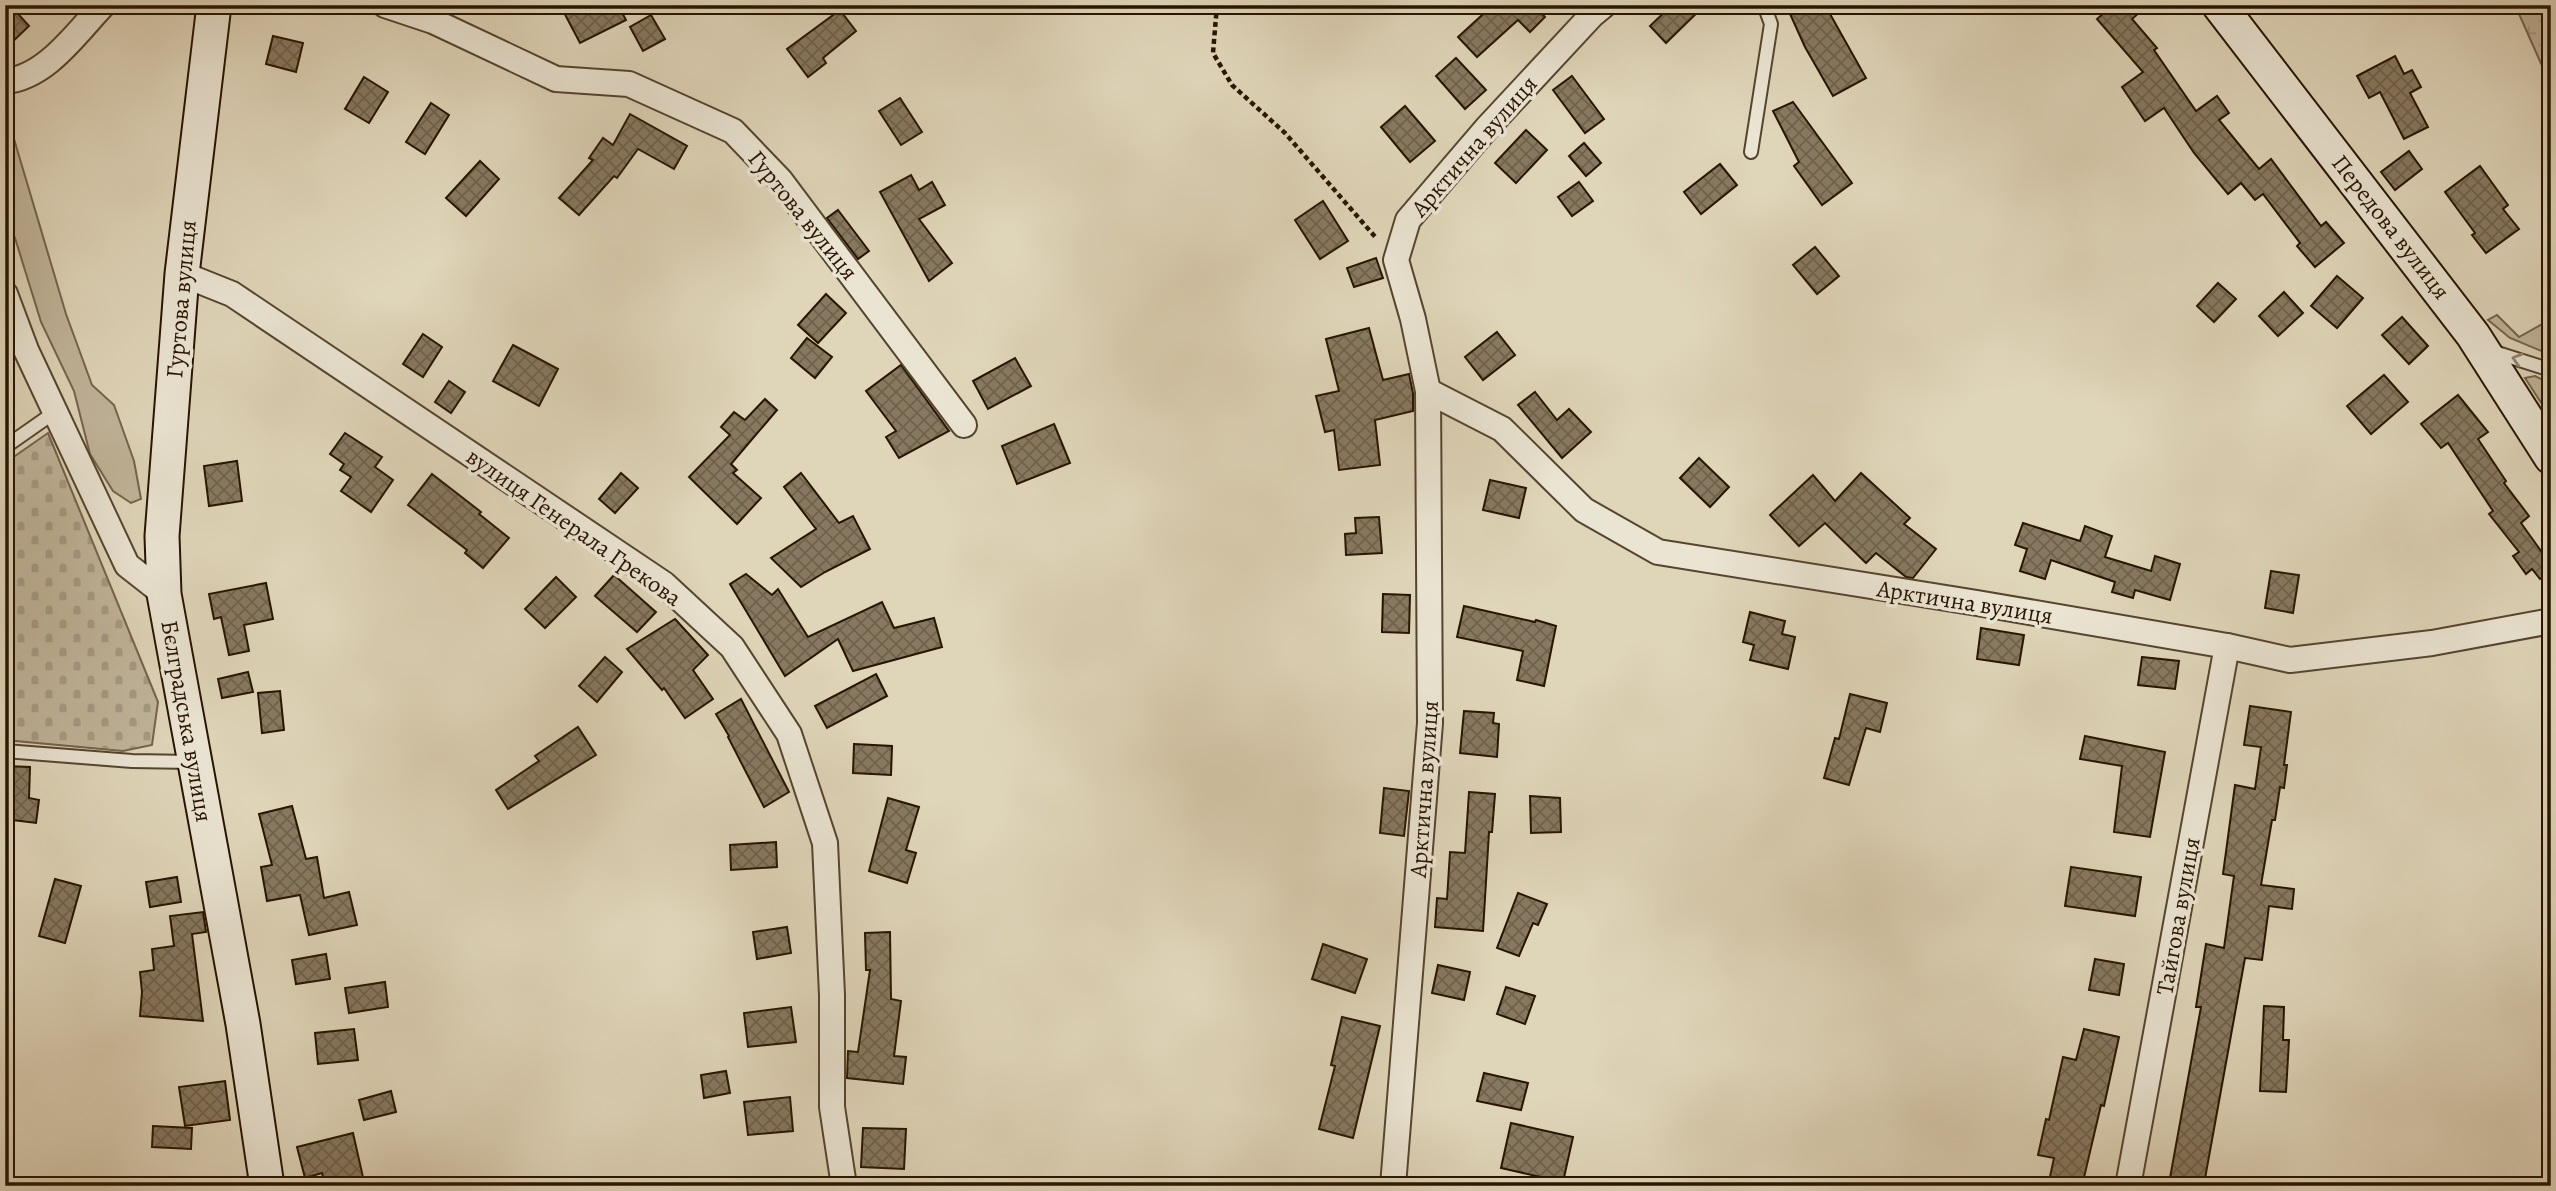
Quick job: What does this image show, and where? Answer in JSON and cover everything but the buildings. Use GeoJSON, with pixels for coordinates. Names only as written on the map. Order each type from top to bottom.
{"type":"FeatureCollection","features":[{"type":"Feature","properties":{"kind":"street"},"geometry":{"type":"LineString","coordinates":[[5,81],[36,71],[103,5]]}},
{"type":"Feature","properties":{"kind":"street","name":"Гуртова вулиця"},"geometry":{"type":"LineString","coordinates":[[164,594],[162,536],[182,274],[214,5]]}},
{"type":"Feature","properties":{"kind":"street","name":"Гуртова вулиця"},"geometry":{"type":"LineString","coordinates":[[385,5],[434,13],[556,79],[629,84],[733,131],[780,180],[964,425]]}},
{"type":"Feature","properties":{"kind":"street","name":"Арктична вулиця"},"geometry":{"type":"LineString","coordinates":[[1393,1186],[1430,723],[1428,391],[1413,320],[1396,260],[1408,220],[1486,129],[1604,5]]}},
{"type":"Feature","properties":{"kind":"street","name":"Передова вулиця"},"geometry":{"type":"LineString","coordinates":[[2219,5],[2482,348],[2551,457]]}},
{"type":"Feature","properties":{"kind":"street","name":"вулиця Генерала Грекова"},"geometry":{"type":"LineString","coordinates":[[182,274],[232,294],[652,576],[732,647],[789,734],[825,843],[832,995],[832,1107],[844,1186]]}},
{"type":"Feature","properties":{"kind":"street","name":"Бєлградська вулиця"},"geometry":{"type":"LineString","coordinates":[[5,295],[26,350],[127,565],[164,594],[230,952],[267,1186]]}},
{"type":"Feature","properties":{"kind":"street","name":"Арктична вулиця"},"geometry":{"type":"LineString","coordinates":[[1428,391],[1502,429],[1584,510],[1658,552],[2227,646],[2290,660],[2432,643],[2551,621]]}},
{"type":"Feature","properties":{"kind":"street","name":"Тайгова вулиця"},"geometry":{"type":"LineString","coordinates":[[2128,1186],[2227,646]]}},
{"type":"Feature","properties":{"kind":"lane"},"geometry":{"type":"LineString","coordinates":[[1751,152],[1771,24],[1764,5]]}},
{"type":"Feature","properties":{"kind":"lane"},"geometry":{"type":"LineString","coordinates":[[2482,348],[2551,370]]}},
{"type":"Feature","properties":{"kind":"lane"},"geometry":{"type":"LineString","coordinates":[[5,447],[55,412]]}},
{"type":"Feature","properties":{"kind":"lane"},"geometry":{"type":"LineString","coordinates":[[5,751],[132,761],[193,762]]}},
{"type":"Feature","properties":{"kind":"path"},"geometry":{"type":"LineString","coordinates":[[1217,5],[1213,53],[1232,85],[1284,133],[1396,260]]}},
{"type":"Feature","properties":{"kind":"green space"},"geometry":{"type":"Polygon","coordinates":[[[2514,5],[2551,5],[2551,86],[2516,7],[2514,5]]]}},
{"type":"Feature","properties":{"kind":"green space"},"geometry":{"type":"Polygon","coordinates":[[[5,129],[14,139],[66,314],[92,385],[114,405],[134,461],[141,499],[131,503],[113,491],[90,454],[74,391],[41,322],[15,238],[5,219],[5,129]]]}},
{"type":"Feature","properties":{"kind":"green space"},"geometry":{"type":"Polygon","coordinates":[[[2497,315],[2519,337],[2551,319],[2551,331],[2548,333],[2551,337],[2551,355],[2510,338],[2488,320],[2497,315]]]}},
{"type":"Feature","properties":{"kind":"green space"},"geometry":{"type":"Polygon","coordinates":[[[2535,376],[2551,384],[2551,418],[2525,378],[2535,376]]]}},
{"type":"Feature","properties":{"kind":"green space"},"geometry":{"type":"Polygon","coordinates":[[[48,433],[158,702],[152,745],[123,751],[5,740],[5,463],[48,433]]]}}]}
